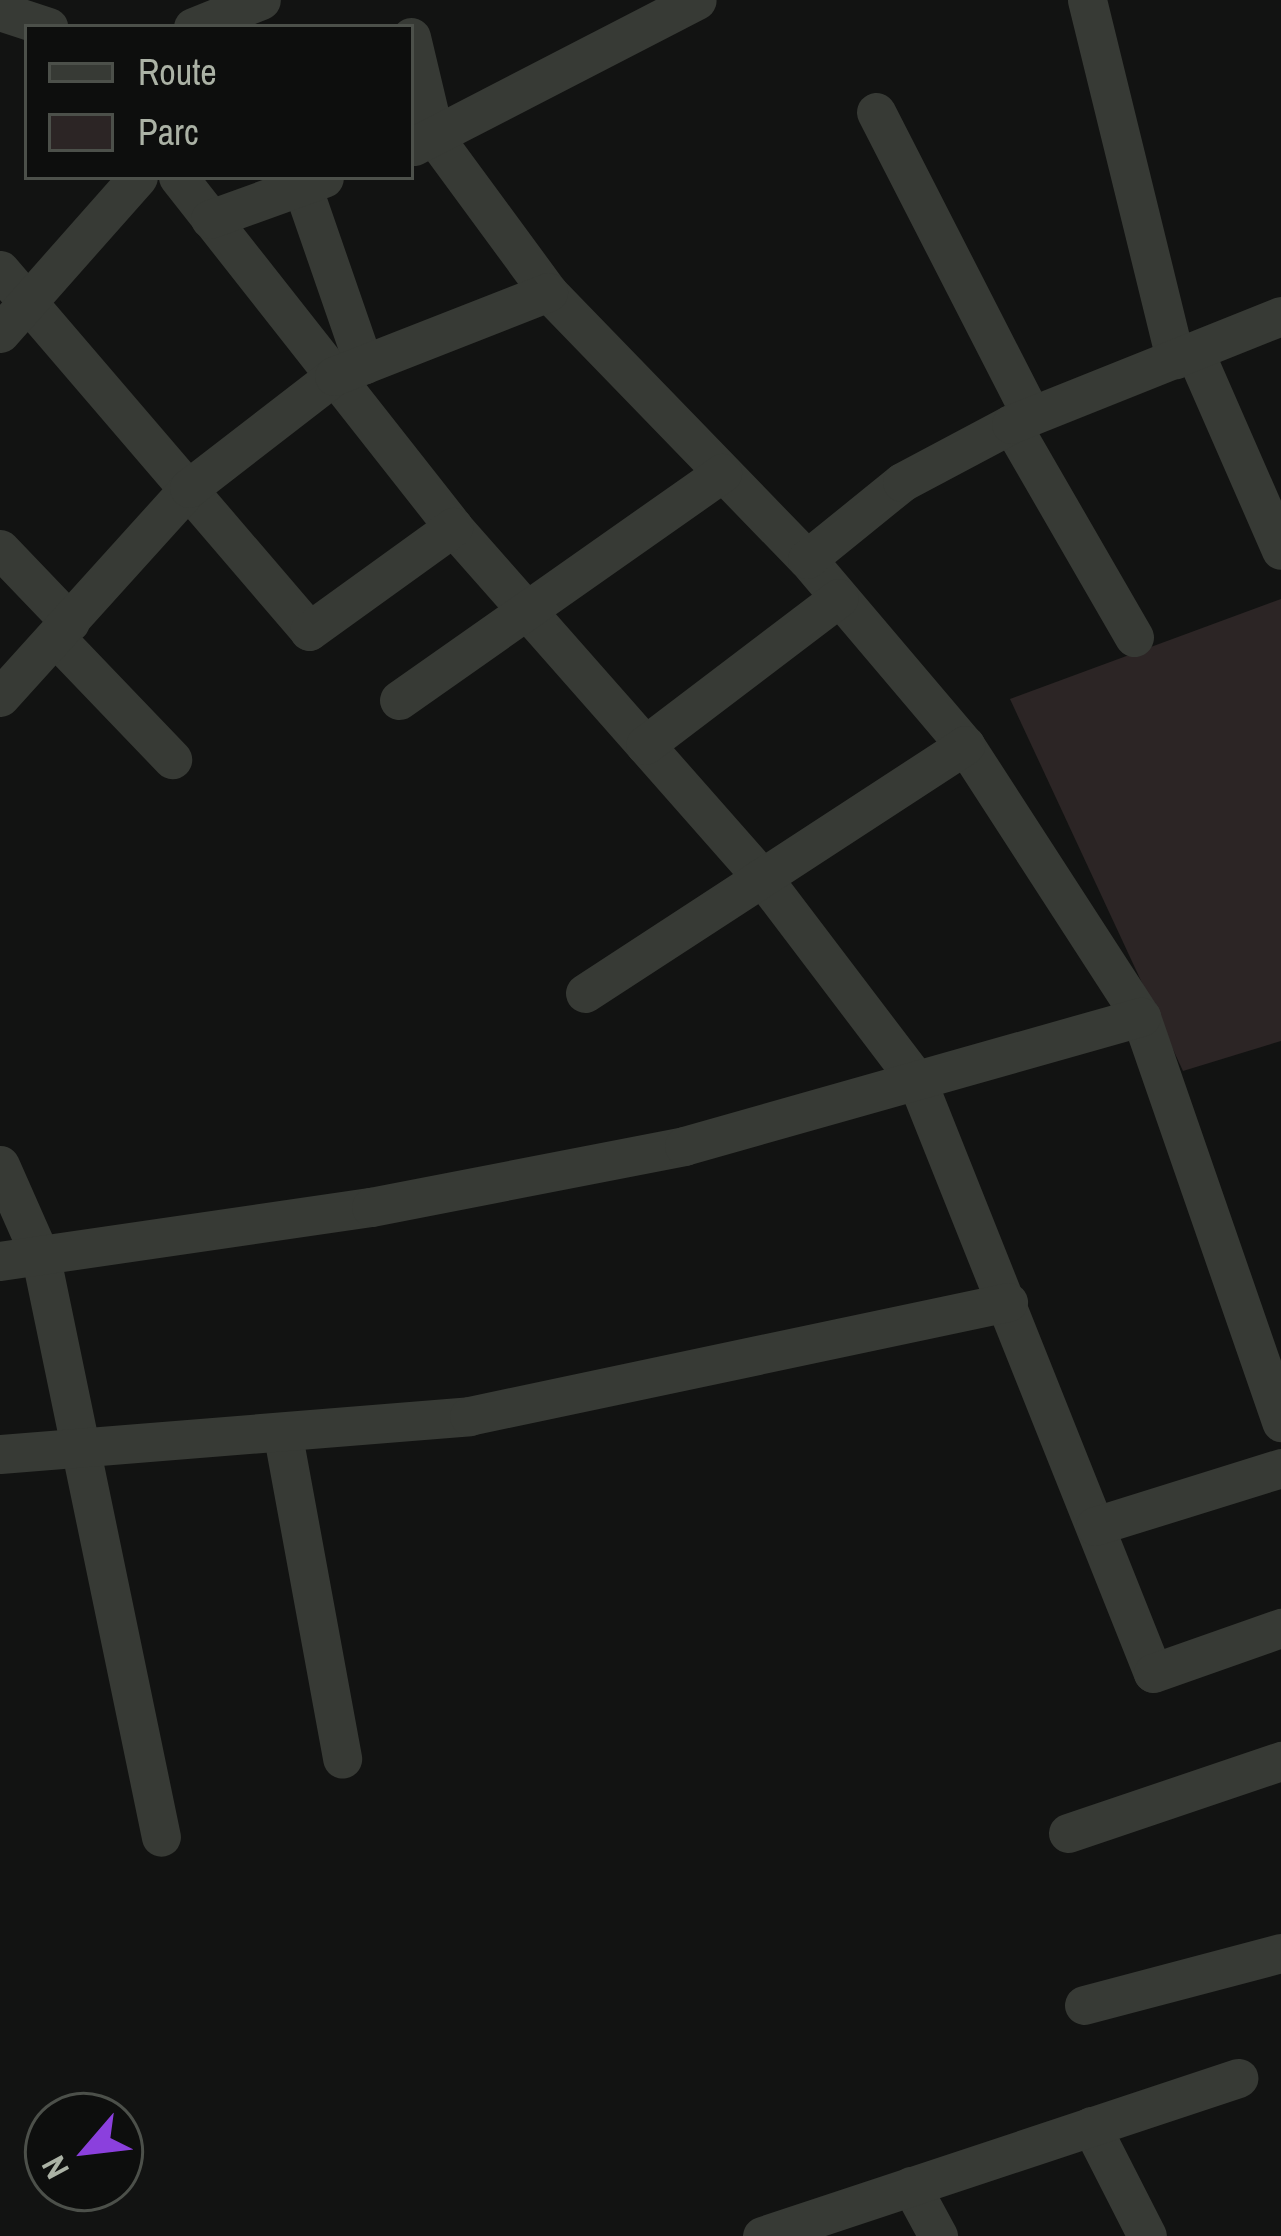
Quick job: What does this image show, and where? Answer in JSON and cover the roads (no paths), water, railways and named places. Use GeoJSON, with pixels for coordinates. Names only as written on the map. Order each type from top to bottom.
{"type":"FeatureCollection","features":[{"type":"Feature","properties":{"kind":"street"},"geometry":{"type":"LineString","coordinates":[[205,24],[261,0]]}},
{"type":"Feature","properties":{"kind":"street"},"geometry":{"type":"LineString","coordinates":[[423,142],[697,0]]}},
{"type":"Feature","properties":{"kind":"street"},"geometry":{"type":"LineString","coordinates":[[1088,0],[1184,355],[1281,550]]}},
{"type":"Feature","properties":{"kind":"street"},"geometry":{"type":"LineString","coordinates":[[0,11],[39,24]]}},
{"type":"Feature","properties":{"kind":"street"},"geometry":{"type":"LineString","coordinates":[[414,63],[423,142],[548,292],[807,559],[965,745],[1141,1017],[1281,1422]]}},
{"type":"Feature","properties":{"kind":"street"},"geometry":{"type":"LineString","coordinates":[[876,112],[1021,420],[1134,637]]}},
{"type":"Feature","properties":{"kind":"street"},"geometry":{"type":"LineString","coordinates":[[0,333],[135,180]]}},
{"type":"Feature","properties":{"kind":"street"},"geometry":{"type":"LineString","coordinates":[[180,180],[349,371],[453,527],[762,877],[917,1081],[1153,1673],[1281,1628]]}},
{"type":"Feature","properties":{"kind":"street"},"geometry":{"type":"LineString","coordinates":[[210,218],[254,190],[315,181],[349,371]]}},
{"type":"Feature","properties":{"kind":"street"},"geometry":{"type":"LineString","coordinates":[[0,269],[31,298],[309,632],[453,527]]}},
{"type":"Feature","properties":{"kind":"street"},"geometry":{"type":"LineString","coordinates":[[0,697],[189,488],[349,371],[548,292]]}},
{"type":"Feature","properties":{"kind":"street"},"geometry":{"type":"LineString","coordinates":[[807,559],[902,482],[1021,420],[1281,316]]}},
{"type":"Feature","properties":{"kind":"street"},"geometry":{"type":"LineString","coordinates":[[399,700],[529,614],[722,473]]}},
{"type":"Feature","properties":{"kind":"street"},"geometry":{"type":"LineString","coordinates":[[0,549],[172,759]]}},
{"type":"Feature","properties":{"kind":"street"},"geometry":{"type":"LineString","coordinates":[[645,745],[839,598]]}},
{"type":"Feature","properties":{"kind":"street"},"geometry":{"type":"LineString","coordinates":[[585,993],[965,745]]}},
{"type":"Feature","properties":{"kind":"street"},"geometry":{"type":"LineString","coordinates":[[0,1261],[371,1207],[684,1146],[1141,1017]]}},
{"type":"Feature","properties":{"kind":"street"},"geometry":{"type":"LineString","coordinates":[[0,1165],[41,1258],[75,1444],[161,1837]]}},
{"type":"Feature","properties":{"kind":"street"},"geometry":{"type":"LineString","coordinates":[[0,1454],[75,1444],[283,1436],[469,1416],[1008,1302]]}},
{"type":"Feature","properties":{"kind":"street"},"geometry":{"type":"LineString","coordinates":[[283,1436],[342,1759]]}},
{"type":"Feature","properties":{"kind":"street"},"geometry":{"type":"LineString","coordinates":[[1096,1526],[1281,1468]]}},
{"type":"Feature","properties":{"kind":"street"},"geometry":{"type":"LineString","coordinates":[[1068,1833],[1281,1761]]}},
{"type":"Feature","properties":{"kind":"street"},"geometry":{"type":"LineString","coordinates":[[1084,2006],[1281,1952]]}},
{"type":"Feature","properties":{"kind":"street"},"geometry":{"type":"LineString","coordinates":[[776,2234],[1238,2078]]}},
{"type":"Feature","properties":{"kind":"street"},"geometry":{"type":"LineString","coordinates":[[1091,2126],[1147,2236]]}},
{"type":"Feature","properties":{"kind":"street"},"geometry":{"type":"LineString","coordinates":[[911,2186],[938,2236]]}}]}
